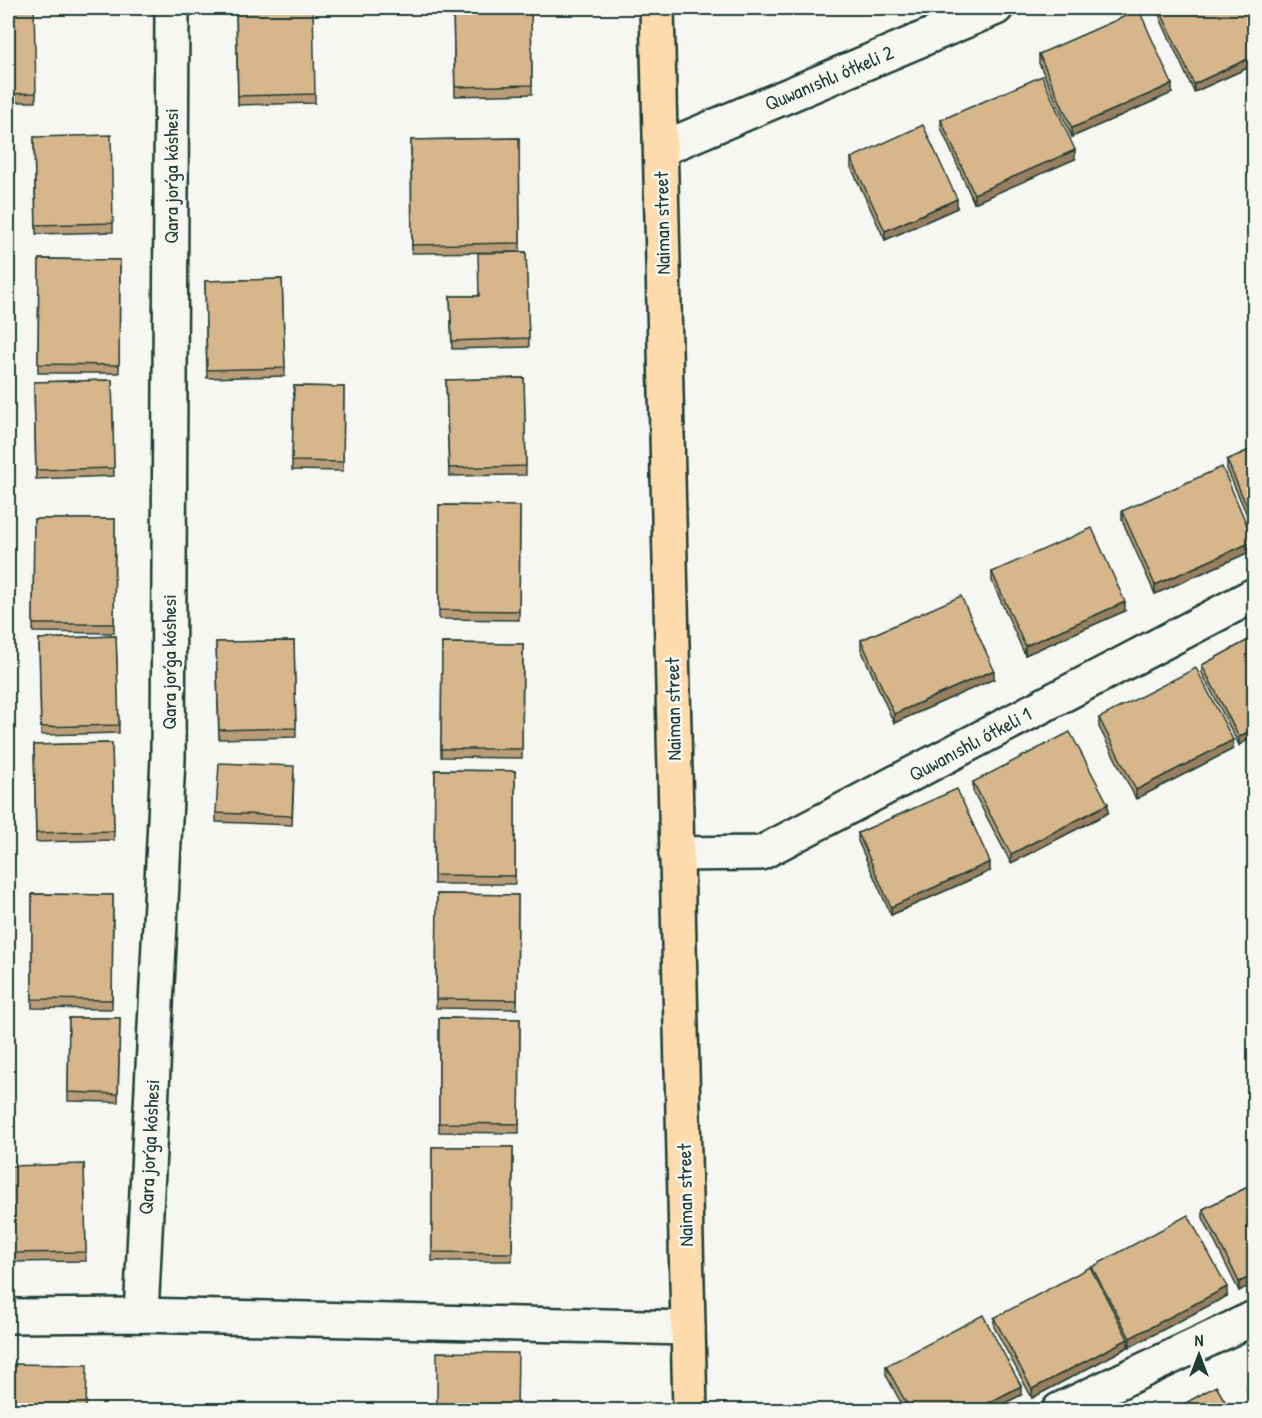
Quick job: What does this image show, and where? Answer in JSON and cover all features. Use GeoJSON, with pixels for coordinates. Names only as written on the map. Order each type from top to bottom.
{"type":"FeatureCollection","features":[{"type":"Feature","properties":{"kind":"main road","name":"Naiman street"},"geometry":{"type":"LineString","coordinates":[[657,8],[690,1410]]}},
{"type":"Feature","properties":{"kind":"street","name":"Qara jorǵa kóshesi"},"geometry":{"type":"LineString","coordinates":[[141,1315],[168,758],[172,8]]}},
{"type":"Feature","properties":{"kind":"street","name":"Quwanıshlı ótkeli 2"},"geometry":{"type":"LineString","coordinates":[[661,149],[996,8]]}},
{"type":"Feature","properties":{"kind":"street","name":"Quwanıshlı ótkeli 1"},"geometry":{"type":"LineString","coordinates":[[676,854],[761,853],[1254,595]]}},
{"type":"Feature","properties":{"kind":"street"},"geometry":{"type":"LineString","coordinates":[[8,1316],[141,1315],[688,1328]]}},
{"type":"Feature","properties":{"kind":"street"},"geometry":{"type":"LineString","coordinates":[[1059,1410],[1254,1318]]}},
{"type":"Feature","properties":{"kind":"building"},"geometry":{"type":"Polygon","coordinates":[[[8,8],[34,8],[36,93],[8,94],[8,8]]]}},
{"type":"Feature","properties":{"kind":"building"},"geometry":{"type":"Polygon","coordinates":[[[236,8],[313,8],[315,94],[238,96],[236,8]]]}},
{"type":"Feature","properties":{"kind":"building"},"geometry":{"type":"Polygon","coordinates":[[[453,8],[531,8],[532,85],[455,87],[453,8]]]}},
{"type":"Feature","properties":{"kind":"building"},"geometry":{"type":"Polygon","coordinates":[[[1165,8],[1246,8],[1254,27],[1254,56],[1194,84],[1160,10],[1165,8]]]}},
{"type":"Feature","properties":{"kind":"building"},"geometry":{"type":"Polygon","coordinates":[[[1139,10],[1172,84],[1072,128],[1039,54],[1139,10]]]}},
{"type":"Feature","properties":{"kind":"building"},"geometry":{"type":"Polygon","coordinates":[[[1042,76],[1075,150],[974,194],[941,120],[1042,76]]]}},
{"type":"Feature","properties":{"kind":"building"},"geometry":{"type":"Polygon","coordinates":[[[923,125],[957,199],[885,231],[851,158],[923,125]]]}},
{"type":"Feature","properties":{"kind":"building"},"geometry":{"type":"Polygon","coordinates":[[[111,135],[113,223],[36,225],[34,137],[111,135]]]}},
{"type":"Feature","properties":{"kind":"building"},"geometry":{"type":"Polygon","coordinates":[[[519,138],[520,243],[412,245],[411,140],[519,138]]]}},
{"type":"Feature","properties":{"kind":"building"},"geometry":{"type":"Polygon","coordinates":[[[526,252],[529,338],[452,341],[450,296],[479,296],[478,253],[526,252]]]}},
{"type":"Feature","properties":{"kind":"building"},"geometry":{"type":"Polygon","coordinates":[[[39,259],[120,260],[119,365],[38,364],[39,259]]]}},
{"type":"Feature","properties":{"kind":"building"},"geometry":{"type":"Polygon","coordinates":[[[282,279],[285,368],[207,370],[205,281],[282,279]]]}},
{"type":"Feature","properties":{"kind":"building"},"geometry":{"type":"Polygon","coordinates":[[[524,378],[526,466],[449,468],[446,380],[524,378]]]}},
{"type":"Feature","properties":{"kind":"building"},"geometry":{"type":"Polygon","coordinates":[[[112,380],[114,468],[36,470],[34,382],[112,380]]]}},
{"type":"Feature","properties":{"kind":"building"},"geometry":{"type":"Polygon","coordinates":[[[294,386],[344,387],[343,462],[292,461],[294,386]]]}},
{"type":"Feature","properties":{"kind":"building"},"geometry":{"type":"Polygon","coordinates":[[[1254,448],[1254,523],[1227,460],[1254,448]]]}},
{"type":"Feature","properties":{"kind":"building"},"geometry":{"type":"Polygon","coordinates":[[[1222,467],[1254,541],[1155,585],[1122,511],[1222,467]]]}},
{"type":"Feature","properties":{"kind":"building"},"geometry":{"type":"Polygon","coordinates":[[[439,505],[520,506],[519,611],[439,610],[439,505]]]}},
{"type":"Feature","properties":{"kind":"building"},"geometry":{"type":"Polygon","coordinates":[[[34,519],[115,519],[114,624],[33,624],[34,519]]]}},
{"type":"Feature","properties":{"kind":"building"},"geometry":{"type":"Polygon","coordinates":[[[1092,528],[1125,602],[1025,646],[992,572],[1092,528]]]}},
{"type":"Feature","properties":{"kind":"building"},"geometry":{"type":"Polygon","coordinates":[[[961,596],[994,670],[894,714],[861,640],[961,596]]]}},
{"type":"Feature","properties":{"kind":"building"},"geometry":{"type":"Polygon","coordinates":[[[116,636],[119,725],[41,727],[39,639],[116,636]]]}},
{"type":"Feature","properties":{"kind":"building"},"geometry":{"type":"Polygon","coordinates":[[[1254,637],[1254,728],[1239,737],[1202,665],[1254,637]]]}},
{"type":"Feature","properties":{"kind":"building"},"geometry":{"type":"Polygon","coordinates":[[[294,641],[296,728],[219,730],[216,642],[294,641]]]}},
{"type":"Feature","properties":{"kind":"building"},"geometry":{"type":"Polygon","coordinates":[[[442,643],[523,644],[522,749],[441,749],[442,643]]]}},
{"type":"Feature","properties":{"kind":"building"},"geometry":{"type":"Polygon","coordinates":[[[1196,668],[1233,740],[1136,790],[1099,718],[1196,668]]]}},
{"type":"Feature","properties":{"kind":"building"},"geometry":{"type":"Polygon","coordinates":[[[1070,732],[1108,804],[1011,854],[973,782],[1070,732]]]}},
{"type":"Feature","properties":{"kind":"building"},"geometry":{"type":"Polygon","coordinates":[[[112,743],[114,831],[36,833],[34,745],[112,743]]]}},
{"type":"Feature","properties":{"kind":"building"},"geometry":{"type":"Polygon","coordinates":[[[219,763],[294,766],[292,816],[216,813],[219,763]]]}},
{"type":"Feature","properties":{"kind":"building"},"geometry":{"type":"Polygon","coordinates":[[[435,770],[515,771],[515,876],[434,875],[435,770]]]}},
{"type":"Feature","properties":{"kind":"building"},"geometry":{"type":"Polygon","coordinates":[[[957,789],[990,862],[891,907],[858,833],[957,789]]]}},
{"type":"Feature","properties":{"kind":"building"},"geometry":{"type":"Polygon","coordinates":[[[32,894],[113,895],[112,1000],[32,999],[32,894]]]}},
{"type":"Feature","properties":{"kind":"building"},"geometry":{"type":"Polygon","coordinates":[[[437,894],[518,895],[517,1000],[436,999],[437,894]]]}},
{"type":"Feature","properties":{"kind":"building"},"geometry":{"type":"Polygon","coordinates":[[[69,1018],[120,1018],[118,1094],[68,1092],[69,1018]]]}},
{"type":"Feature","properties":{"kind":"building"},"geometry":{"type":"Polygon","coordinates":[[[439,1018],[520,1019],[519,1124],[439,1123],[439,1018]]]}},
{"type":"Feature","properties":{"kind":"building"},"geometry":{"type":"Polygon","coordinates":[[[432,1147],[513,1147],[512,1253],[432,1252],[432,1147]]]}},
{"type":"Feature","properties":{"kind":"building"},"geometry":{"type":"Polygon","coordinates":[[[84,1164],[86,1252],[8,1253],[8,1166],[84,1164]]]}},
{"type":"Feature","properties":{"kind":"building"},"geometry":{"type":"Polygon","coordinates":[[[1254,1184],[1254,1275],[1239,1282],[1203,1209],[1254,1184]]]}},
{"type":"Feature","properties":{"kind":"building"},"geometry":{"type":"Polygon","coordinates":[[[1188,1215],[1227,1287],[1130,1338],[1092,1267],[1188,1215]]]}},
{"type":"Feature","properties":{"kind":"building"},"geometry":{"type":"Polygon","coordinates":[[[1090,1267],[1128,1339],[1032,1389],[994,1318],[1090,1267]]]}},
{"type":"Feature","properties":{"kind":"building"},"geometry":{"type":"Polygon","coordinates":[[[983,1315],[1021,1386],[975,1410],[910,1410],[886,1366],[983,1315]]]}},
{"type":"Feature","properties":{"kind":"building"},"geometry":{"type":"Polygon","coordinates":[[[437,1352],[518,1353],[517,1410],[437,1410],[437,1352]]]}},
{"type":"Feature","properties":{"kind":"building"},"geometry":{"type":"Polygon","coordinates":[[[8,1364],[87,1365],[86,1410],[8,1410],[8,1364]]]}},
{"type":"Feature","properties":{"kind":"building"},"geometry":{"type":"Polygon","coordinates":[[[1254,1381],[1254,1398],[1247,1385],[1254,1381]]]}},
{"type":"Feature","properties":{"kind":"building"},"geometry":{"type":"Polygon","coordinates":[[[1216,1386],[1230,1410],[1173,1410],[1216,1386]]]}}]}
